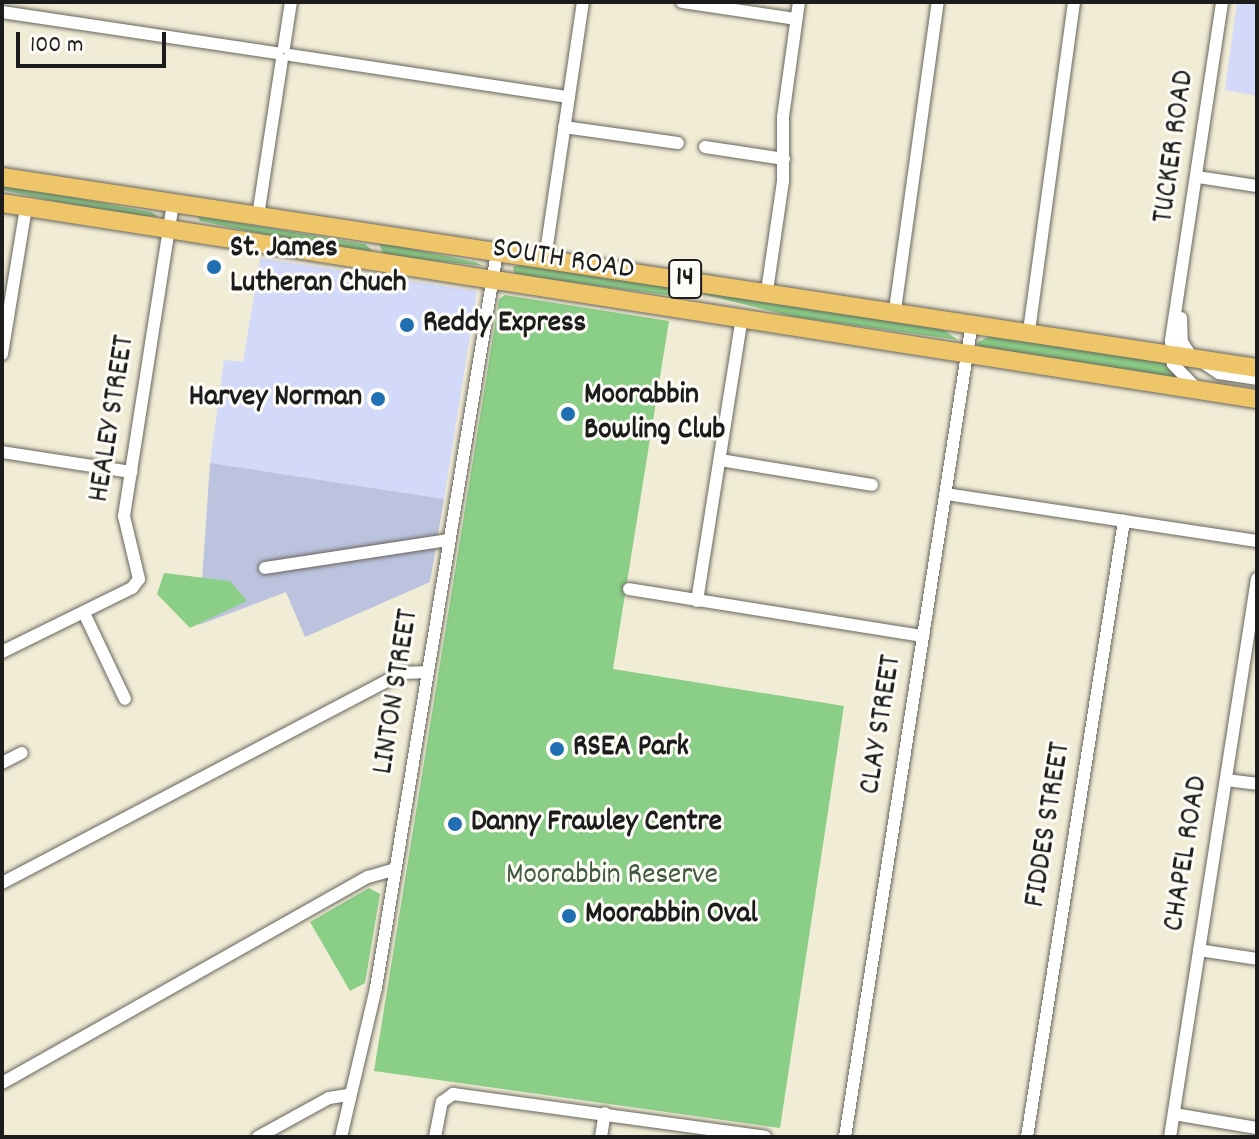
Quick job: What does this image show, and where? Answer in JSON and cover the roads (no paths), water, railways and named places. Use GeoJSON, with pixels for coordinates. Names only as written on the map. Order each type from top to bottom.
{"type":"FeatureCollection","features":[{"type":"Feature","properties":{"kind":"highway","name":"SOUTH ROAD"},"geometry":{"type":"LineString","coordinates":[[2,177],[895,310],[1257,368]]}},
{"type":"Feature","properties":{"kind":"highway","name":"SOUTH ROAD"},"geometry":{"type":"LineString","coordinates":[[2,203],[1257,399]]}},
{"type":"Feature","properties":{"kind":"highway"},"geometry":{"type":"LineString","coordinates":[[372,233],[379,261]]}},
{"type":"Feature","properties":{"kind":"highway"},"geometry":{"type":"LineString","coordinates":[[690,310],[694,280]]}},
{"type":"Feature","properties":{"kind":"street"},"geometry":{"type":"LineString","coordinates":[[258,216],[291,2]]}},
{"type":"Feature","properties":{"kind":"street"},"geometry":{"type":"LineString","coordinates":[[545,259],[583,2]]}},
{"type":"Feature","properties":{"kind":"street"},"geometry":{"type":"LineString","coordinates":[[682,2],[796,19]]}},
{"type":"Feature","properties":{"kind":"street"},"geometry":{"type":"LineString","coordinates":[[767,291],[784,159],[783,117],[799,2]]}},
{"type":"Feature","properties":{"kind":"street"},"geometry":{"type":"LineString","coordinates":[[895,310],[938,2]]}},
{"type":"Feature","properties":{"kind":"street"},"geometry":{"type":"LineString","coordinates":[[1029,331],[1074,2]]}},
{"type":"Feature","properties":{"kind":"street","name":"TUCKER ROAD"},"geometry":{"type":"LineString","coordinates":[[1171,353],[1222,2]]}},
{"type":"Feature","properties":{"kind":"street"},"geometry":{"type":"LineString","coordinates":[[2,12],[569,97]]}},
{"type":"Feature","properties":{"kind":"street"},"geometry":{"type":"LineString","coordinates":[[564,127],[678,143]]}},
{"type":"Feature","properties":{"kind":"street"},"geometry":{"type":"LineString","coordinates":[[705,147],[784,159]]}},
{"type":"Feature","properties":{"kind":"street"},"geometry":{"type":"LineString","coordinates":[[1198,177],[1257,186]]}},
{"type":"Feature","properties":{"kind":"street","name":"HEALEY STREET"},"geometry":{"type":"LineString","coordinates":[[2,652],[132,588],[139,579],[140,569],[124,530],[173,203]]}},
{"type":"Feature","properties":{"kind":"street"},"geometry":{"type":"LineString","coordinates":[[2,354],[26,207]]}},
{"type":"Feature","properties":{"kind":"street","name":"LINTON STREET"},"geometry":{"type":"LineString","coordinates":[[341,1137],[348,1095],[376,988],[392,870],[497,252]]}},
{"type":"Feature","properties":{"kind":"street","name":"TUCKER ROAD"},"geometry":{"type":"LineString","coordinates":[[1181,299],[1182,342],[1193,357]]}},
{"type":"Feature","properties":{"kind":"street"},"geometry":{"type":"LineString","coordinates":[[697,601],[742,318]]}},
{"type":"Feature","properties":{"kind":"street","name":"CLAY STREET"},"geometry":{"type":"LineString","coordinates":[[845,1137],[972,322]]}},
{"type":"Feature","properties":{"kind":"street"},"geometry":{"type":"LineString","coordinates":[[1171,353],[1173,364],[1197,389]]}},
{"type":"Feature","properties":{"kind":"street"},"geometry":{"type":"LineString","coordinates":[[1193,357],[1219,373],[1257,379]]}},
{"type":"Feature","properties":{"kind":"street"},"geometry":{"type":"LineString","coordinates":[[2,452],[131,472]]}},
{"type":"Feature","properties":{"kind":"street"},"geometry":{"type":"LineString","coordinates":[[720,460],[872,485]]}},
{"type":"Feature","properties":{"kind":"street"},"geometry":{"type":"LineString","coordinates":[[946,494],[1257,541]]}},
{"type":"Feature","properties":{"kind":"street","name":"FIDDES STREET"},"geometry":{"type":"LineString","coordinates":[[1027,1137],[1124,521]]}},
{"type":"Feature","properties":{"kind":"street"},"geometry":{"type":"LineString","coordinates":[[265,568],[448,540]]}},
{"type":"Feature","properties":{"kind":"street","name":"CHAPEL ROAD"},"geometry":{"type":"LineString","coordinates":[[1170,1137],[1226,780],[1251,659],[1257,579]]}},
{"type":"Feature","properties":{"kind":"street"},"geometry":{"type":"LineString","coordinates":[[629,589],[923,636]]}},
{"type":"Feature","properties":{"kind":"street"},"geometry":{"type":"LineString","coordinates":[[84,613],[125,699]]}},
{"type":"Feature","properties":{"kind":"street"},"geometry":{"type":"LineString","coordinates":[[2,883],[402,673],[428,672]]}},
{"type":"Feature","properties":{"kind":"street"},"geometry":{"type":"LineString","coordinates":[[2,763],[22,753]]}},
{"type":"Feature","properties":{"kind":"street"},"geometry":{"type":"LineString","coordinates":[[1226,780],[1257,784]]}},
{"type":"Feature","properties":{"kind":"street"},"geometry":{"type":"LineString","coordinates":[[2,1083],[368,877],[392,870]]}},
{"type":"Feature","properties":{"kind":"street"},"geometry":{"type":"LineString","coordinates":[[1199,950],[1257,959]]}},
{"type":"Feature","properties":{"kind":"street"},"geometry":{"type":"LineString","coordinates":[[435,1137],[445,1098],[457,1094],[765,1137]]}},
{"type":"Feature","properties":{"kind":"street"},"geometry":{"type":"LineString","coordinates":[[258,1137],[329,1098],[348,1095]]}},
{"type":"Feature","properties":{"kind":"street"},"geometry":{"type":"LineString","coordinates":[[601,1137],[605,1113]]}},
{"type":"Feature","properties":{"kind":"street"},"geometry":{"type":"LineString","coordinates":[[1174,1114],[1257,1128]]}},
{"type":"Feature","properties":{"kind":"place","name":"St. James Lutheran Chuch"},"geometry":{"type":"Point","coordinates":[214,267]}},
{"type":"Feature","properties":{"kind":"place","name":"Reddy Express"},"geometry":{"type":"Point","coordinates":[407,325]}},
{"type":"Feature","properties":{"kind":"place","name":"Harvey Norman"},"geometry":{"type":"Point","coordinates":[378,399]}},
{"type":"Feature","properties":{"kind":"place","name":"Moorabbin Bowling Club"},"geometry":{"type":"Point","coordinates":[568,414]}},
{"type":"Feature","properties":{"kind":"place","name":"RSEA Park"},"geometry":{"type":"Point","coordinates":[557,749]}},
{"type":"Feature","properties":{"kind":"place","name":"Danny Frawley Centre"},"geometry":{"type":"Point","coordinates":[455,824]}},
{"type":"Feature","properties":{"kind":"place","name":"Moorabbin Oval"},"geometry":{"type":"Point","coordinates":[569,916]}},
{"type":"Feature","properties":{"kind":"park label","name":"Moorabbin Reserve"},"geometry":{"type":"Point","coordinates":[612,877]}}]}
